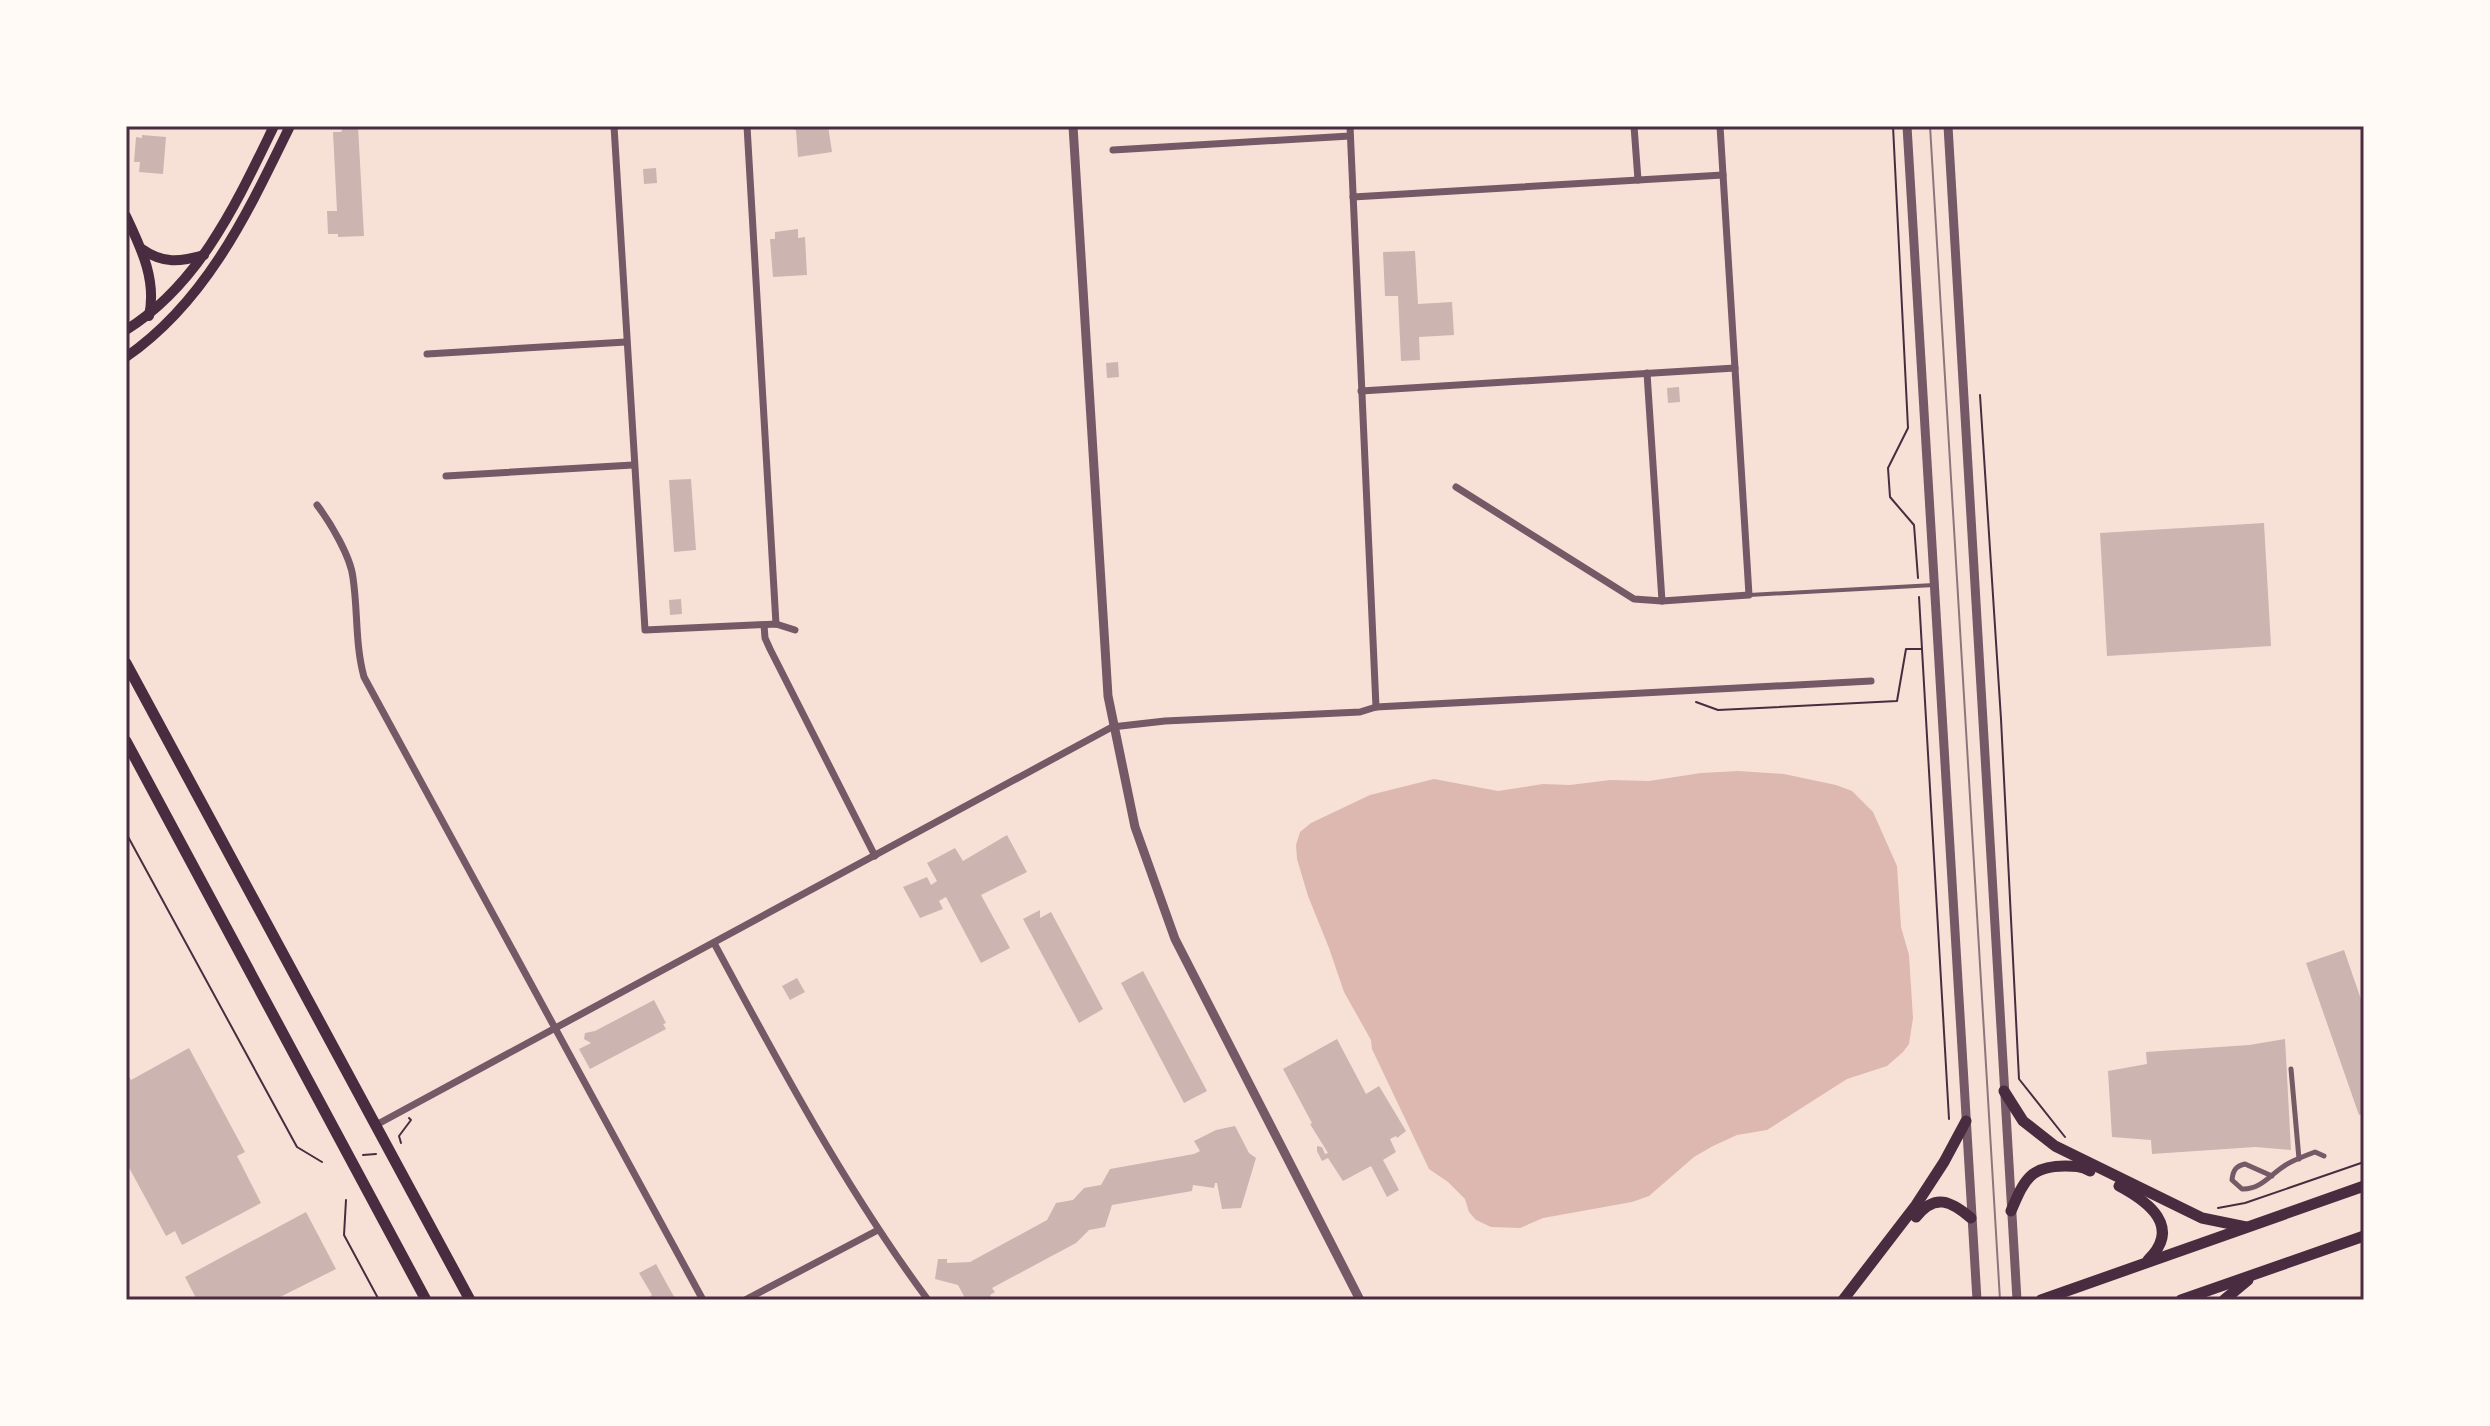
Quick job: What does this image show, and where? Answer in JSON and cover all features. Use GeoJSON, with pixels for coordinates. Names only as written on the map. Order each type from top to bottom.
{"type":"FeatureCollection","features":[{"type":"Feature","properties":{"kind":"main road"},"geometry":{"type":"LineString","coordinates":[[126,330],[149,316],[186,280],[204,255],[274,126]]}},
{"type":"Feature","properties":{"kind":"main road"},"geometry":{"type":"LineString","coordinates":[[126,357],[167,325],[196,293],[226,248],[290,126]]}},
{"type":"Feature","properties":{"kind":"main road"},"geometry":{"type":"LineString","coordinates":[[126,216],[142,249],[153,299],[149,316]]}},
{"type":"Feature","properties":{"kind":"main road"},"geometry":{"type":"LineString","coordinates":[[142,249],[167,261],[178,262],[204,255]]}},
{"type":"Feature","properties":{"kind":"main road"},"geometry":{"type":"LineString","coordinates":[[126,663],[470,1300]]}},
{"type":"Feature","properties":{"kind":"main road"},"geometry":{"type":"LineString","coordinates":[[126,741],[426,1300]]}},
{"type":"Feature","properties":{"kind":"main road"},"geometry":{"type":"LineString","coordinates":[[2004,1091],[2023,1121],[2055,1146],[2202,1218],[2247,1227]]}},
{"type":"Feature","properties":{"kind":"main road"},"geometry":{"type":"LineString","coordinates":[[1843,1300],[1916,1205],[1966,1121]]}},
{"type":"Feature","properties":{"kind":"main road"},"geometry":{"type":"LineString","coordinates":[[2011,1211],[2025,1181],[2039,1169],[2083,1167],[2132,1193],[2156,1214],[2161,1225],[2161,1240],[2157,1251],[2145,1263]]}},
{"type":"Feature","properties":{"kind":"main road"},"geometry":{"type":"LineString","coordinates":[[2046,1298],[2364,1186]]}},
{"type":"Feature","properties":{"kind":"main road"},"geometry":{"type":"LineString","coordinates":[[1852,1300],[1924,1208],[1933,1203],[1948,1203],[1959,1207],[1971,1218]]}},
{"type":"Feature","properties":{"kind":"main road"},"geometry":{"type":"LineString","coordinates":[[2181,1300],[2364,1236]]}},
{"type":"Feature","properties":{"kind":"main road"},"geometry":{"type":"LineString","coordinates":[[2224,1300],[2254,1274]]}},
{"type":"Feature","properties":{"kind":"street"},"geometry":{"type":"LineString","coordinates":[[614,126],[645,630],[776,624],[795,630]]}},
{"type":"Feature","properties":{"kind":"street"},"geometry":{"type":"LineString","coordinates":[[747,126],[776,624]]}},
{"type":"Feature","properties":{"kind":"street"},"geometry":{"type":"LineString","coordinates":[[1073,126],[1101,603],[1112,727],[1135,827],[1175,939],[1360,1300]]}},
{"type":"Feature","properties":{"kind":"street"},"geometry":{"type":"LineString","coordinates":[[1350,126],[1376,707]]}},
{"type":"Feature","properties":{"kind":"street"},"geometry":{"type":"LineString","coordinates":[[1634,126],[1638,180]]}},
{"type":"Feature","properties":{"kind":"street"},"geometry":{"type":"LineString","coordinates":[[1456,487],[1634,599],[1662,601],[1749,595],[1720,126]]}},
{"type":"Feature","properties":{"kind":"street"},"geometry":{"type":"LineString","coordinates":[[1907,126],[1977,1300]]}},
{"type":"Feature","properties":{"kind":"street"},"geometry":{"type":"LineString","coordinates":[[1948,126],[2017,1300]]}},
{"type":"Feature","properties":{"kind":"street"},"geometry":{"type":"LineString","coordinates":[[1113,150],[1350,136]]}},
{"type":"Feature","properties":{"kind":"street"},"geometry":{"type":"LineString","coordinates":[[1353,197],[1723,175]]}},
{"type":"Feature","properties":{"kind":"street"},"geometry":{"type":"LineString","coordinates":[[427,354],[626,342]]}},
{"type":"Feature","properties":{"kind":"street"},"geometry":{"type":"LineString","coordinates":[[1361,391],[1735,368]]}},
{"type":"Feature","properties":{"kind":"street"},"geometry":{"type":"LineString","coordinates":[[1647,373],[1662,601]]}},
{"type":"Feature","properties":{"kind":"street"},"geometry":{"type":"LineString","coordinates":[[446,476],[633,465]]}},
{"type":"Feature","properties":{"kind":"street"},"geometry":{"type":"LineString","coordinates":[[317,505],[349,562],[353,576],[358,655],[364,677],[703,1300]]}},
{"type":"Feature","properties":{"kind":"street"},"geometry":{"type":"LineString","coordinates":[[764,625],[770,649],[875,856]]}},
{"type":"Feature","properties":{"kind":"street"},"geometry":{"type":"LineString","coordinates":[[376,1125],[1112,727],[1165,721],[1360,712],[1376,707],[1871,681]]}},
{"type":"Feature","properties":{"kind":"street"},"geometry":{"type":"LineString","coordinates":[[714,943],[878,1230],[928,1300]]}},
{"type":"Feature","properties":{"kind":"street"},"geometry":{"type":"LineString","coordinates":[[2291,1069],[2299,1159]]}},
{"type":"Feature","properties":{"kind":"street"},"geometry":{"type":"LineString","coordinates":[[2272,1176],[2245,1164],[2233,1172],[2232,1180],[2242,1189],[2255,1188],[2272,1176],[2289,1163],[2315,1152],[2324,1156]]}},
{"type":"Feature","properties":{"kind":"street"},"geometry":{"type":"LineString","coordinates":[[745,1300],[878,1230]]}},
{"type":"Feature","properties":{"kind":"lane"},"geometry":{"type":"LineString","coordinates":[[1749,595],[1934,585]]}},
{"type":"Feature","properties":{"kind":"path"},"geometry":{"type":"LineString","coordinates":[[1893,126],[1908,428],[1888,468],[1890,497],[1914,525]]}},
{"type":"Feature","properties":{"kind":"path"},"geometry":{"type":"LineString","coordinates":[[1980,395],[2001,719],[2019,1079],[2032,1097]]}},
{"type":"Feature","properties":{"kind":"path"},"geometry":{"type":"LineString","coordinates":[[1694,700],[1718,710],[1897,701],[1906,649],[1922,649],[1949,1119]]}},
{"type":"Feature","properties":{"kind":"path"},"geometry":{"type":"LineString","coordinates":[[126,833],[297,1147],[322,1162]]}},
{"type":"Feature","properties":{"kind":"path"},"geometry":{"type":"LineString","coordinates":[[402,1148],[399,1136],[411,1120],[405,1110]]}},
{"type":"Feature","properties":{"kind":"path"},"geometry":{"type":"LineString","coordinates":[[360,1155],[381,1154]]}},
{"type":"Feature","properties":{"kind":"path"},"geometry":{"type":"LineString","coordinates":[[2215,1208],[2245,1203],[2364,1162]]}},
{"type":"Feature","properties":{"kind":"path"},"geometry":{"type":"LineString","coordinates":[[346,1200],[344,1235],[379,1300]]}},
{"type":"Feature","properties":{"kind":"shaded area"},"geometry":{"type":"Polygon","coordinates":[[[1738,771],[1784,774],[1836,785],[1852,791],[1873,812],[1897,866],[1901,927],[1909,955],[1913,1018],[1909,1044],[1887,1066],[1847,1079],[1767,1130],[1737,1135],[1694,1157],[1649,1196],[1632,1202],[1543,1218],[1520,1228],[1491,1227],[1476,1220],[1469,1212],[1465,1199],[1429,1169],[1372,1049],[1371,1040],[1344,992],[1297,859],[1296,845],[1300,832],[1311,823],[1370,795],[1434,779],[1498,791],[1543,784],[1649,781],[1738,771]]]}},
{"type":"Feature","properties":{"kind":"building"},"geometry":{"type":"Polygon","coordinates":[[[344,126],[358,126],[364,236],[338,237],[338,234],[328,234],[327,211],[337,211],[333,132],[341,132],[344,126]]]}},
{"type":"Feature","properties":{"kind":"building"},"geometry":{"type":"Polygon","coordinates":[[[794,126],[828,126],[832,152],[798,157],[794,126]]]}},
{"type":"Feature","properties":{"kind":"building"},"geometry":{"type":"Polygon","coordinates":[[[142,135],[166,137],[163,174],[139,172],[140,162],[134,162],[136,137],[142,138],[142,135]]]}},
{"type":"Feature","properties":{"kind":"building"},"geometry":{"type":"Polygon","coordinates":[[[656,168],[657,183],[644,184],[643,169],[656,168]]]}},
{"type":"Feature","properties":{"kind":"building"},"geometry":{"type":"Polygon","coordinates":[[[798,229],[798,238],[805,237],[807,275],[773,277],[770,239],[775,239],[775,232],[798,229]]]}},
{"type":"Feature","properties":{"kind":"building"},"geometry":{"type":"Polygon","coordinates":[[[1415,251],[1418,304],[1452,302],[1454,335],[1419,337],[1420,360],[1401,361],[1398,296],[1385,296],[1383,252],[1415,251]]]}},
{"type":"Feature","properties":{"kind":"building"},"geometry":{"type":"Polygon","coordinates":[[[1118,362],[1119,377],[1107,378],[1106,363],[1118,362]]]}},
{"type":"Feature","properties":{"kind":"building"},"geometry":{"type":"Polygon","coordinates":[[[1679,387],[1680,402],[1668,403],[1667,388],[1679,387]]]}},
{"type":"Feature","properties":{"kind":"building"},"geometry":{"type":"Polygon","coordinates":[[[691,479],[696,550],[674,552],[669,480],[691,479]]]}},
{"type":"Feature","properties":{"kind":"building"},"geometry":{"type":"Polygon","coordinates":[[[2264,523],[2271,646],[2107,656],[2100,533],[2264,523]]]}},
{"type":"Feature","properties":{"kind":"building"},"geometry":{"type":"Polygon","coordinates":[[[681,599],[682,614],[670,615],[669,600],[681,599]]]}},
{"type":"Feature","properties":{"kind":"building"},"geometry":{"type":"Polygon","coordinates":[[[1007,835],[1027,872],[981,895],[1010,948],[981,963],[946,897],[939,901],[943,909],[920,918],[903,887],[927,877],[931,885],[937,881],[927,863],[955,848],[963,861],[1007,835]]]}},
{"type":"Feature","properties":{"kind":"building"},"geometry":{"type":"Polygon","coordinates":[[[1040,910],[1040,918],[1051,912],[1103,1009],[1079,1023],[1023,919],[1040,910]]]}},
{"type":"Feature","properties":{"kind":"building"},"geometry":{"type":"Polygon","coordinates":[[[2344,950],[2364,1008],[2364,1113],[2359,1115],[2306,963],[2344,950]]]}},
{"type":"Feature","properties":{"kind":"building"},"geometry":{"type":"Polygon","coordinates":[[[1143,971],[1207,1091],[1184,1103],[1121,983],[1143,971]]]}},
{"type":"Feature","properties":{"kind":"building"},"geometry":{"type":"Polygon","coordinates":[[[797,978],[805,992],[790,1000],[782,986],[797,978]]]}},
{"type":"Feature","properties":{"kind":"building"},"geometry":{"type":"Polygon","coordinates":[[[654,1000],[666,1029],[590,1069],[579,1049],[591,1043],[584,1039],[585,1033],[595,1031],[654,1000]]]}},
{"type":"Feature","properties":{"kind":"building"},"geometry":{"type":"Polygon","coordinates":[[[1337,1039],[1366,1094],[1379,1086],[1406,1131],[1390,1139],[1396,1152],[1383,1160],[1399,1190],[1387,1197],[1371,1166],[1343,1181],[1328,1158],[1322,1161],[1317,1146],[1322,1147],[1325,1154],[1328,1153],[1283,1069],[1337,1039]]]}},
{"type":"Feature","properties":{"kind":"building"},"geometry":{"type":"Polygon","coordinates":[[[2285,1039],[2291,1150],[2255,1147],[2152,1154],[2151,1140],[2112,1137],[2108,1071],[2147,1064],[2146,1052],[2249,1045],[2285,1039]]]}},
{"type":"Feature","properties":{"kind":"building"},"geometry":{"type":"Polygon","coordinates":[[[189,1048],[245,1152],[237,1156],[261,1203],[182,1245],[175,1231],[166,1236],[126,1162],[126,1071],[131,1080],[189,1048]]]}},
{"type":"Feature","properties":{"kind":"building"},"geometry":{"type":"Polygon","coordinates":[[[1235,1126],[1249,1153],[1256,1158],[1241,1208],[1222,1209],[1217,1183],[1214,1188],[1193,1185],[1192,1191],[1112,1205],[1105,1227],[1089,1230],[1076,1243],[992,1288],[995,1292],[990,1295],[993,1300],[966,1300],[958,1285],[935,1279],[938,1259],[947,1259],[947,1263],[970,1262],[1047,1220],[1056,1203],[1073,1200],[1084,1188],[1101,1185],[1110,1169],[1194,1154],[1200,1151],[1194,1141],[1216,1130],[1235,1126]]]}},
{"type":"Feature","properties":{"kind":"building"},"geometry":{"type":"Polygon","coordinates":[[[306,1212],[336,1269],[274,1300],[197,1300],[185,1277],[306,1212]]]}},
{"type":"Feature","properties":{"kind":"building"},"geometry":{"type":"Polygon","coordinates":[[[656,1264],[676,1300],[651,1300],[649,1297],[652,1295],[639,1273],[656,1264]]]}},
{"type":"Feature","properties":{"kind":"tram line"},"geometry":{"type":"LineString","coordinates":[[1930,126],[2000,1300]]}}]}
